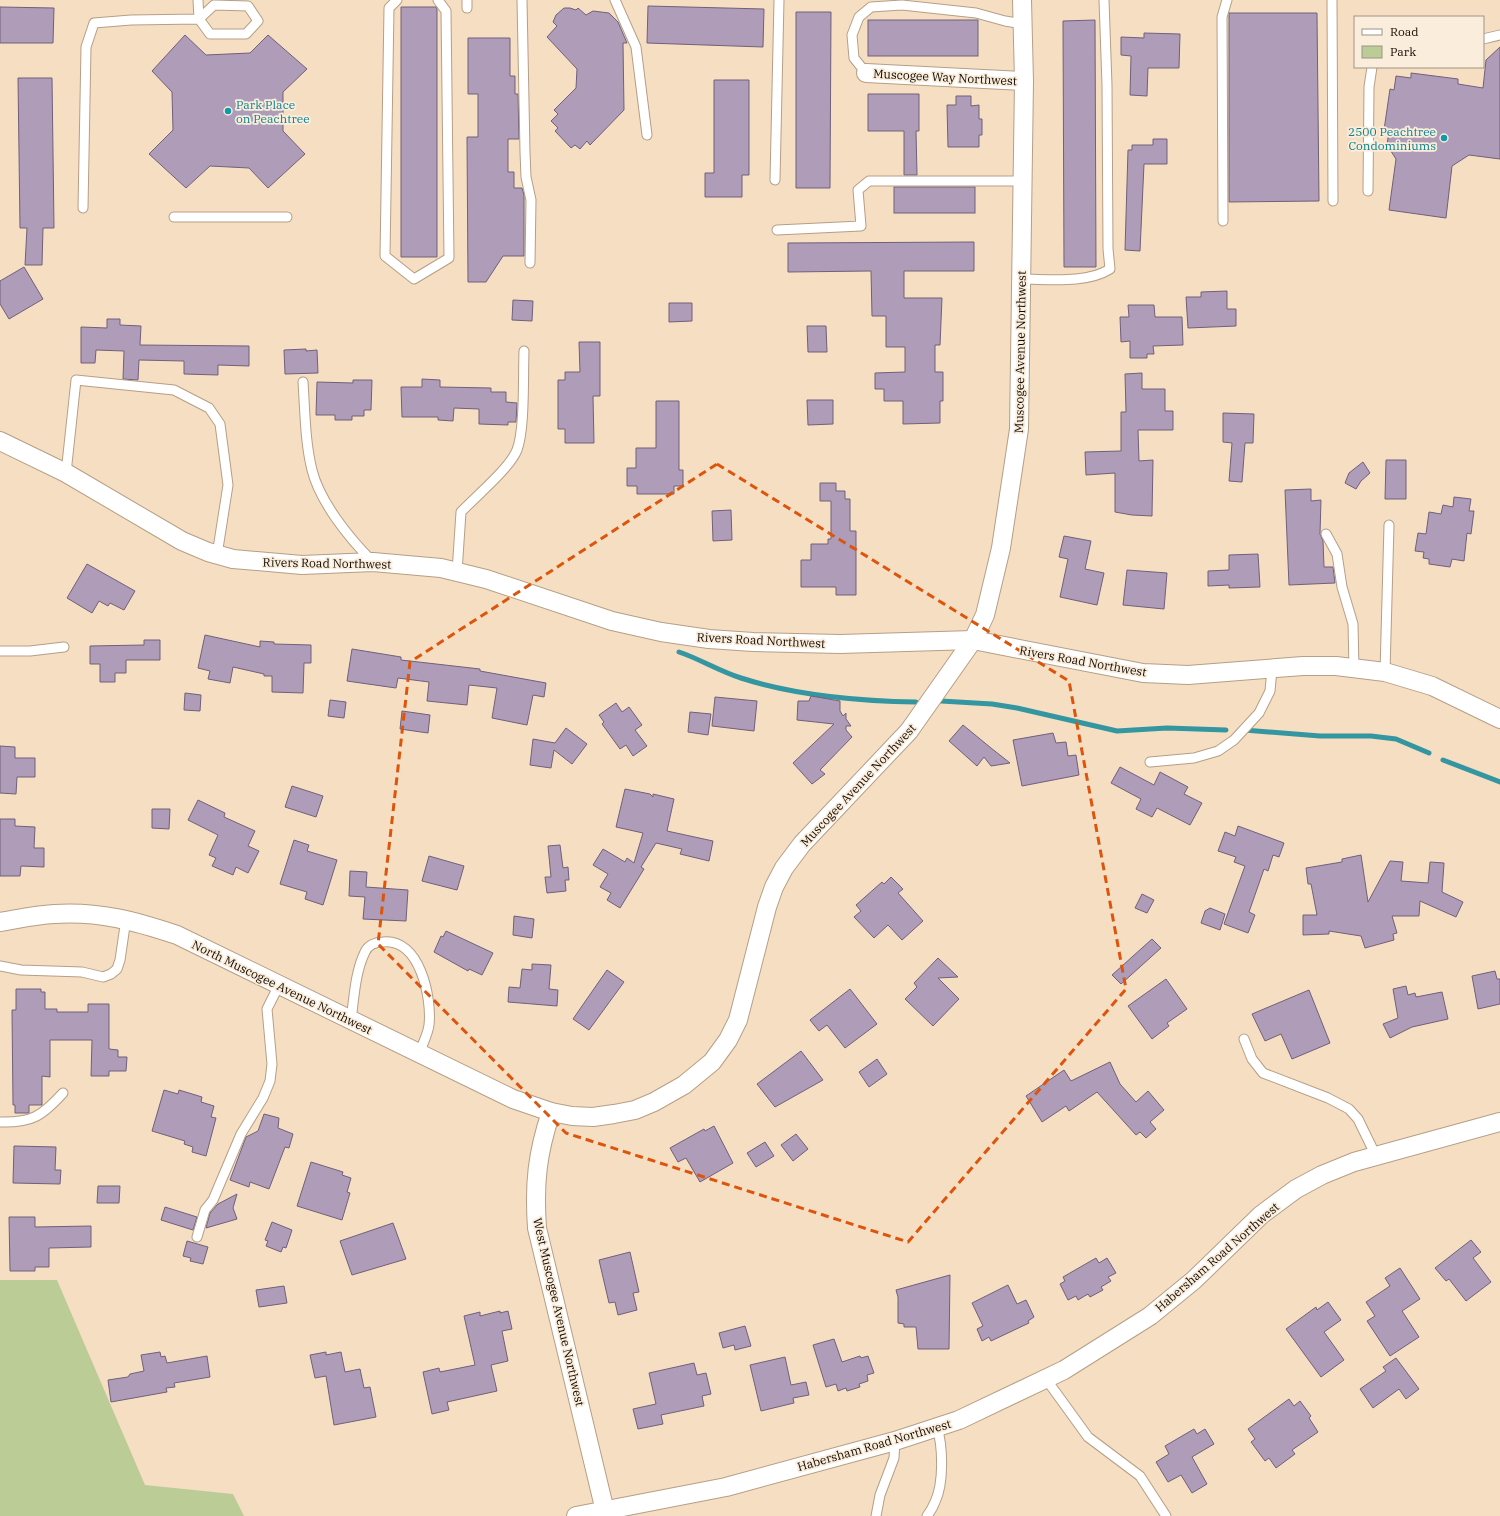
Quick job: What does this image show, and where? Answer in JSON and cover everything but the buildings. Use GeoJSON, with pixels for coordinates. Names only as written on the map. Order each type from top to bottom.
{"type":"FeatureCollection","features":[{"type":"Feature","properties":{"kind":"street","name":"Muscogee Avenue Northwest"},"geometry":{"type":"LineString","coordinates":[[551,1112],[572,1116],[593,1117],[635,1110],[654,1102],[684,1085],[712,1062],[728,1040],[738,1020],[767,907],[774,887],[784,868],[802,844],[909,731],[973,640],[985,616],[1001,548],[1019,429],[1024,80],[1022,0]]}},
{"type":"Feature","properties":{"kind":"street","name":"Muscogee Way Northwest"},"geometry":{"type":"LineString","coordinates":[[866,73],[1024,80]]}},
{"type":"Feature","properties":{"kind":"street","name":"Rivers Road Northwest"},"geometry":{"type":"LineString","coordinates":[[0,441],[66,473],[182,541],[217,555],[254,562],[302,565],[373,562],[441,568],[486,579],[612,621],[661,632],[703,638],[753,642],[840,644],[973,640],[1114,669],[1143,673],[1188,675],[1336,666],[1385,672],[1432,686],[1500,719]]}},
{"type":"Feature","properties":{"kind":"street","name":"North Muscogee Avenue Northwest"},"geometry":{"type":"LineString","coordinates":[[0,922],[54,914],[93,914],[136,921],[177,935],[514,1099],[551,1112]]}},
{"type":"Feature","properties":{"kind":"street","name":"West Muscogee Avenue Northwest"},"geometry":{"type":"LineString","coordinates":[[551,1112],[543,1138],[537,1169],[535,1196],[537,1228],[605,1511]]}},
{"type":"Feature","properties":{"kind":"street","name":"Habersham Road Northwest"},"geometry":{"type":"LineString","coordinates":[[576,1516],[726,1487],[895,1441],[959,1420],[1064,1370],[1150,1316],[1194,1280],[1261,1215],[1296,1189],[1322,1175],[1376,1156],[1500,1122]]}},
{"type":"Feature","properties":{"kind":"lane"},"geometry":{"type":"LineString","coordinates":[[83,208],[86,46],[94,23],[132,20],[199,19],[214,5],[248,6],[258,21],[246,34],[210,34],[199,19],[198,0]]}},
{"type":"Feature","properties":{"kind":"lane"},"geometry":{"type":"LineString","coordinates":[[397,0],[389,8],[385,256],[414,279],[449,258],[446,11],[438,0]]}},
{"type":"Feature","properties":{"kind":"lane"},"geometry":{"type":"LineString","coordinates":[[522,0],[524,152],[526,177],[531,200],[530,263]]}},
{"type":"Feature","properties":{"kind":"lane"},"geometry":{"type":"LineString","coordinates":[[615,0],[636,48],[647,135]]}},
{"type":"Feature","properties":{"kind":"lane"},"geometry":{"type":"LineString","coordinates":[[775,180],[779,0]]}},
{"type":"Feature","properties":{"kind":"lane"},"geometry":{"type":"LineString","coordinates":[[1021,279],[1071,279],[1101,275],[1110,269],[1108,249],[1108,85],[1104,0]]}},
{"type":"Feature","properties":{"kind":"lane"},"geometry":{"type":"LineString","coordinates":[[1223,221],[1222,17],[1227,0]]}},
{"type":"Feature","properties":{"kind":"lane"},"geometry":{"type":"LineString","coordinates":[[1332,0],[1333,201]]}},
{"type":"Feature","properties":{"kind":"lane"},"geometry":{"type":"LineString","coordinates":[[866,73],[854,58],[852,35],[859,17],[872,7],[902,5],[976,13],[1023,24]]}},
{"type":"Feature","properties":{"kind":"lane"},"geometry":{"type":"LineString","coordinates":[[1484,39],[1500,35]]}},
{"type":"Feature","properties":{"kind":"lane"},"geometry":{"type":"LineString","coordinates":[[1368,191],[1369,87],[1372,68]]}},
{"type":"Feature","properties":{"kind":"lane"},"geometry":{"type":"LineString","coordinates":[[777,230],[861,226],[858,190],[869,181],[1023,181]]}},
{"type":"Feature","properties":{"kind":"lane"},"geometry":{"type":"LineString","coordinates":[[174,217],[286,217]]}},
{"type":"Feature","properties":{"kind":"lane"},"geometry":{"type":"LineString","coordinates":[[458,572],[461,512],[509,462],[517,450],[521,433],[524,351]]}},
{"type":"Feature","properties":{"kind":"lane"},"geometry":{"type":"LineString","coordinates":[[66,473],[76,380],[174,390],[209,408],[220,424],[228,485],[217,555]]}},
{"type":"Feature","properties":{"kind":"lane"},"geometry":{"type":"LineString","coordinates":[[303,382],[312,470],[328,506],[359,548],[373,562]]}},
{"type":"Feature","properties":{"kind":"lane"},"geometry":{"type":"LineString","coordinates":[[1385,672],[1389,524]]}},
{"type":"Feature","properties":{"kind":"lane"},"geometry":{"type":"LineString","coordinates":[[1326,534],[1337,554],[1342,587],[1352,624],[1354,669]]}},
{"type":"Feature","properties":{"kind":"lane"},"geometry":{"type":"LineString","coordinates":[[0,651],[30,651],[64,647]]}},
{"type":"Feature","properties":{"kind":"lane"},"geometry":{"type":"LineString","coordinates":[[1150,762],[1194,758],[1218,751],[1234,740],[1259,713],[1270,691],[1272,669]]}},
{"type":"Feature","properties":{"kind":"lane"},"geometry":{"type":"LineString","coordinates":[[0,966],[21,970],[82,972],[103,977],[117,970],[120,960],[126,919]]}},
{"type":"Feature","properties":{"kind":"lane"},"geometry":{"type":"LineString","coordinates":[[351,1020],[360,969],[366,950],[374,943],[393,941],[405,949],[414,958],[425,982],[429,1004],[429,1026],[419,1054]]}},
{"type":"Feature","properties":{"kind":"lane"},"geometry":{"type":"LineString","coordinates":[[197,1237],[205,1210],[213,1200],[241,1134],[263,1098],[270,1081],[272,1064],[267,1009],[279,985]]}},
{"type":"Feature","properties":{"kind":"lane"},"geometry":{"type":"LineString","coordinates":[[1244,1039],[1252,1059],[1262,1073],[1328,1098],[1349,1109],[1358,1119],[1376,1156]]}},
{"type":"Feature","properties":{"kind":"lane"},"geometry":{"type":"LineString","coordinates":[[0,1122],[31,1119],[47,1110],[63,1093]]}},
{"type":"Feature","properties":{"kind":"lane"},"geometry":{"type":"LineString","coordinates":[[1046,1379],[1088,1437],[1140,1476],[1166,1516]]}},
{"type":"Feature","properties":{"kind":"lane"},"geometry":{"type":"LineString","coordinates":[[927,1516],[936,1502],[940,1478],[941,1441],[937,1427]]}},
{"type":"Feature","properties":{"kind":"lane"},"geometry":{"type":"LineString","coordinates":[[876,1516],[880,1495],[894,1458],[895,1441]]}},
{"type":"Feature","properties":{"kind":"highlighted area"},"geometry":{"type":"Polygon","coordinates":[[[717,464],[1069,681],[1126,989],[908,1242],[566,1133],[378,944],[410,662],[717,464]]]}},
{"type":"Feature","properties":{"kind":"green space"},"geometry":{"type":"Polygon","coordinates":[[[0,1280],[57,1280],[145,1485],[233,1494],[244,1516],[0,1516],[0,1280]]]}},
{"type":"Feature","properties":{"kind":"waterway"},"geometry":{"type":"LineString","coordinates":[[679,652],[741,678],[784,689],[849,699],[916,702]]}},
{"type":"Feature","properties":{"kind":"waterway"},"geometry":{"type":"LineString","coordinates":[[941,701],[992,704],[1017,708],[1117,731],[1167,728],[1226,730]]}},
{"type":"Feature","properties":{"kind":"waterway"},"geometry":{"type":"LineString","coordinates":[[1244,730],[1320,736],[1371,736],[1396,739],[1429,753]]}},
{"type":"Feature","properties":{"kind":"waterway"},"geometry":{"type":"LineString","coordinates":[[1443,760],[1500,782]]}},
{"type":"Feature","properties":{"kind":"place","name":"Park Place on Peachtree"},"geometry":{"type":"Point","coordinates":[228,111]}},
{"type":"Feature","properties":{"kind":"place","name":"2500 Peachtree Condominiums"},"geometry":{"type":"Point","coordinates":[1444,138]}}]}
